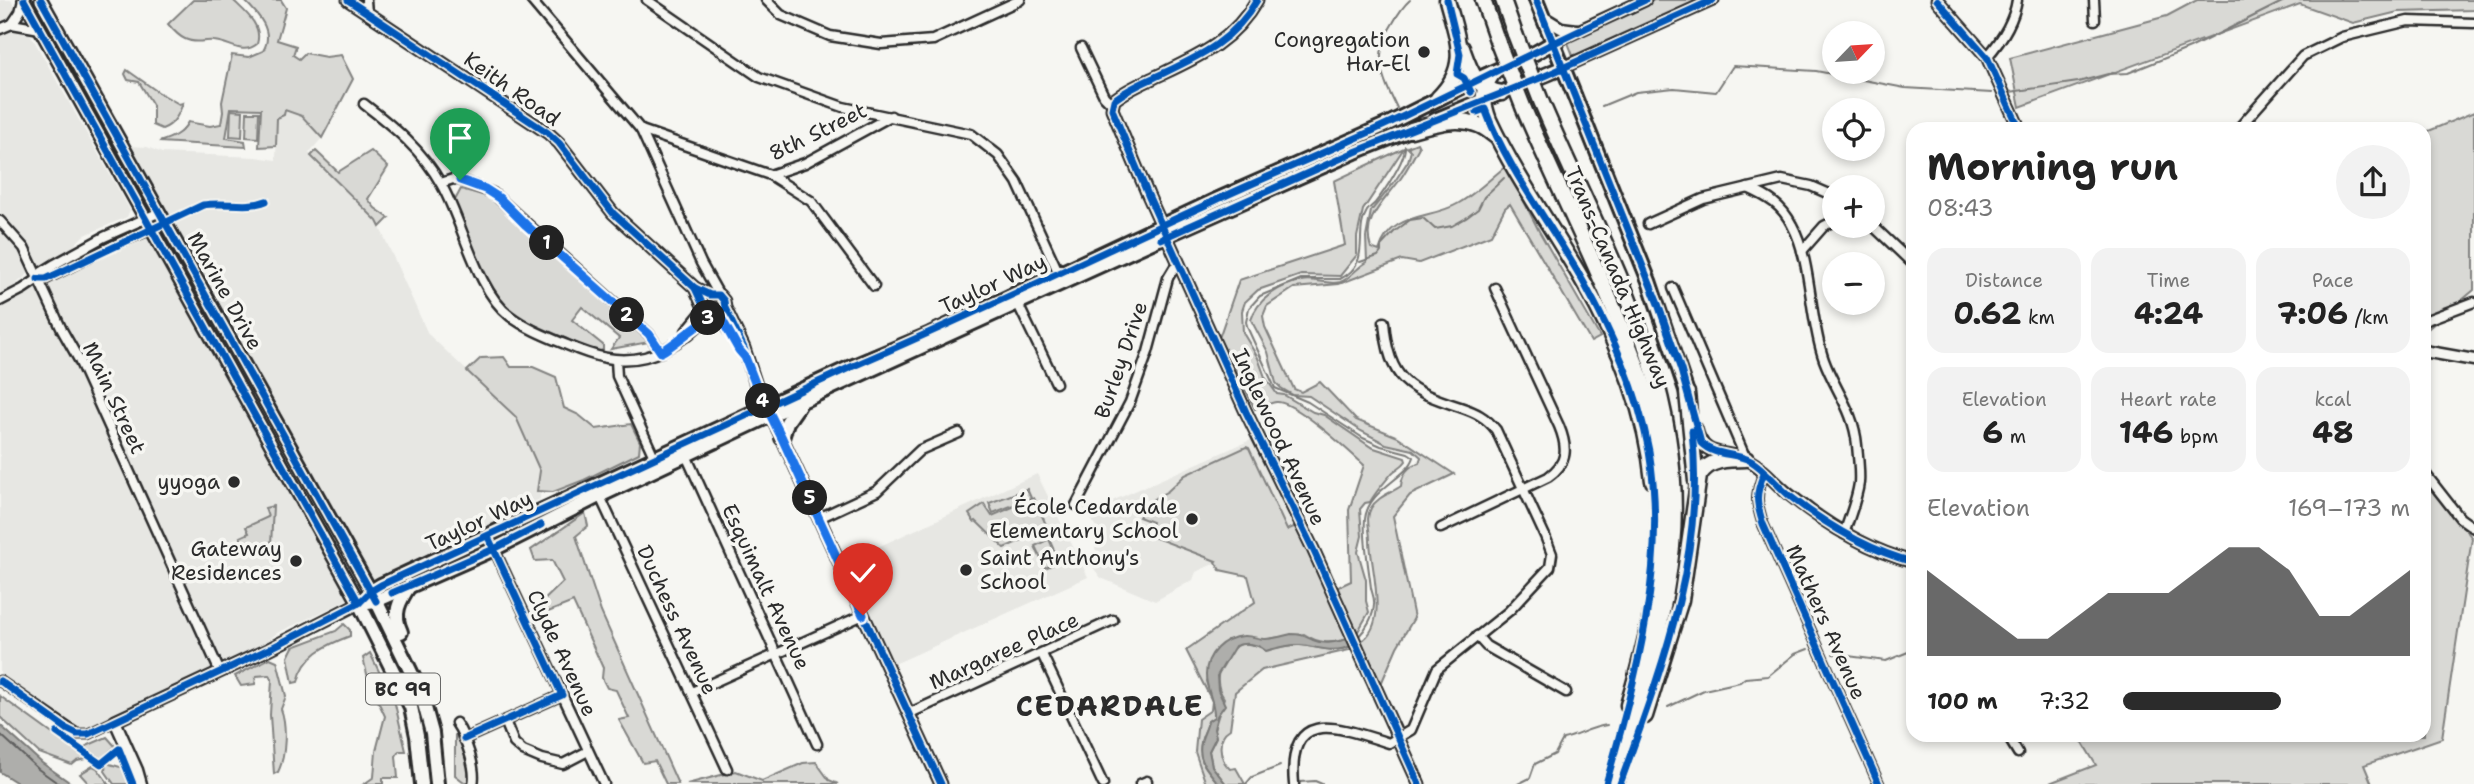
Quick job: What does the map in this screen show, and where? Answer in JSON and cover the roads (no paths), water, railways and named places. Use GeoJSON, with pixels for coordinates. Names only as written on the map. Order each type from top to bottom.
{"type":"FeatureCollection","features":[{"type":"Feature","properties":{"kind":"highway"},"geometry":{"type":"LineString","coordinates":[[1438,98],[1454,80],[1460,60],[1447,0]]}},
{"type":"Feature","properties":{"kind":"highway","name":"Trans-Canada Highway"},"geometry":{"type":"LineString","coordinates":[[1483,0],[1524,109],[1627,341],[1649,403],[1659,448],[1663,520],[1661,557],[1650,623],[1605,784]]}},
{"type":"Feature","properties":{"kind":"highway","name":"Trans-Canada Highway"},"geometry":{"type":"LineString","coordinates":[[1503,0],[1541,101],[1644,335],[1663,401],[1671,447],[1674,520],[1667,585],[1653,653],[1618,784]]}},
{"type":"Feature","properties":{"kind":"highway"},"geometry":{"type":"LineString","coordinates":[[1527,0],[1564,67],[1654,293],[1687,393],[1695,459],[1695,507]]}},
{"type":"Feature","properties":{"kind":"highway"},"geometry":{"type":"LineString","coordinates":[[1536,0],[1550,44]]}},
{"type":"Feature","properties":{"kind":"highway"},"geometry":{"type":"LineString","coordinates":[[1451,16],[1500,141],[1583,281],[1605,324],[1628,375],[1646,438],[1654,495],[1654,542],[1630,701]]}},
{"type":"Feature","properties":{"kind":"highway"},"geometry":{"type":"LineString","coordinates":[[1481,89],[1493,73],[1550,44]]}},
{"type":"Feature","properties":{"kind":"highway"},"geometry":{"type":"LineString","coordinates":[[1481,89],[1502,93],[1564,67]]}},
{"type":"Feature","properties":{"kind":"highway","name":"Taylor Way"},"geometry":{"type":"LineString","coordinates":[[769,411],[801,402],[1438,98],[1481,89]]}},
{"type":"Feature","properties":{"kind":"highway","name":"Taylor Way"},"geometry":{"type":"LineString","coordinates":[[1061,278],[1126,254],[1164,231],[1411,130],[1481,89]]}},
{"type":"Feature","properties":{"kind":"highway"},"geometry":{"type":"LineString","coordinates":[[1411,130],[1438,123],[1467,121],[1487,129],[1500,141]]}},
{"type":"Feature","properties":{"kind":"highway","name":"Taylor Way"},"geometry":{"type":"LineString","coordinates":[[359,603],[684,450],[1016,300]]}},
{"type":"Feature","properties":{"kind":"highway"},"geometry":{"type":"LineString","coordinates":[[782,438],[788,422],[801,402]]}},
{"type":"Feature","properties":{"kind":"highway"},"geometry":{"type":"LineString","coordinates":[[1618,784],[1673,630],[1686,573],[1699,476],[1706,467],[1724,460],[1746,459]]}},
{"type":"Feature","properties":{"kind":"highway","name":"Taylor Way"},"geometry":{"type":"LineString","coordinates":[[373,596],[411,585],[491,542]]}},
{"type":"Feature","properties":{"kind":"highway"},"geometry":{"type":"LineString","coordinates":[[411,585],[399,604],[395,618],[414,659],[414,678]]}},
{"type":"Feature","properties":{"kind":"highway","name":"Marine Drive"},"geometry":{"type":"LineString","coordinates":[[373,596],[414,678],[429,718],[437,783]]}},
{"type":"Feature","properties":{"kind":"highway","name":"Marine Drive"},"geometry":{"type":"LineString","coordinates":[[359,603],[411,707],[422,783]]}},
{"type":"Feature","properties":{"kind":"main road","name":"Marine Drive"},"geometry":{"type":"LineString","coordinates":[[24,0],[359,603]]}},
{"type":"Feature","properties":{"kind":"main road","name":"Marine Drive"},"geometry":{"type":"LineString","coordinates":[[41,0],[373,596]]}},
{"type":"Feature","properties":{"kind":"street"},"geometry":{"type":"LineString","coordinates":[[12,24],[24,0]]}},
{"type":"Feature","properties":{"kind":"street","name":"Keith Road"},"geometry":{"type":"LineString","coordinates":[[348,0],[548,133],[612,213],[695,288],[713,295]]}},
{"type":"Feature","properties":{"kind":"street"},"geometry":{"type":"LineString","coordinates":[[366,0],[367,13]]}},
{"type":"Feature","properties":{"kind":"street"},"geometry":{"type":"LineString","coordinates":[[364,104],[401,134],[441,183],[488,290],[508,315],[534,331],[584,352],[616,360],[661,352],[718,313],[724,301],[713,295],[706,272],[641,130],[531,0]]}},
{"type":"Feature","properties":{"kind":"street"},"geometry":{"type":"LineString","coordinates":[[647,0],[759,77],[843,107],[971,134],[999,155],[1017,182],[1061,278]]}},
{"type":"Feature","properties":{"kind":"street"},"geometry":{"type":"LineString","coordinates":[[766,0],[781,15],[830,36],[881,44],[933,40],[1020,0]]}},
{"type":"Feature","properties":{"kind":"street"},"geometry":{"type":"LineString","coordinates":[[1112,104],[1128,90],[1209,52],[1245,21],[1257,0]]}},
{"type":"Feature","properties":{"kind":"street"},"geometry":{"type":"LineString","coordinates":[[1550,44],[1645,0]]}},
{"type":"Feature","properties":{"kind":"street"},"geometry":{"type":"LineString","coordinates":[[1564,67],[1713,0]]}},
{"type":"Feature","properties":{"kind":"street"},"geometry":{"type":"LineString","coordinates":[[1937,0],[1987,57],[2016,122]]}},
{"type":"Feature","properties":{"kind":"street"},"geometry":{"type":"LineString","coordinates":[[1987,57],[1997,46],[2015,13],[2017,0]]}},
{"type":"Feature","properties":{"kind":"street"},"geometry":{"type":"LineString","coordinates":[[2094,0],[2095,20]]}},
{"type":"Feature","properties":{"kind":"street"},"geometry":{"type":"LineString","coordinates":[[1543,17],[1561,28],[1577,30]]}},
{"type":"Feature","properties":{"kind":"street"},"geometry":{"type":"LineString","coordinates":[[2245,122],[2303,56],[2342,37],[2408,21],[2474,23]]}},
{"type":"Feature","properties":{"kind":"street"},"geometry":{"type":"LineString","coordinates":[[0,29],[12,24],[40,29]]}},
{"type":"Feature","properties":{"kind":"street","name":"Inglewood Avenue"},"geometry":{"type":"LineString","coordinates":[[1081,48],[1104,96],[1112,104],[1113,115],[1164,231],[1419,784]]}},
{"type":"Feature","properties":{"kind":"street","name":"8th Street"},"geometry":{"type":"LineString","coordinates":[[641,130],[769,175],[805,163],[891,116]]}},
{"type":"Feature","properties":{"kind":"street"},"geometry":{"type":"LineString","coordinates":[[769,175],[811,201],[874,286]]}},
{"type":"Feature","properties":{"kind":"street"},"geometry":{"type":"LineString","coordinates":[[441,183],[460,180],[485,189],[499,198],[649,334],[661,352]]}},
{"type":"Feature","properties":{"kind":"street"},"geometry":{"type":"LineString","coordinates":[[1648,224],[1703,199],[1782,180],[1822,191]]}},
{"type":"Feature","properties":{"kind":"street"},"geometry":{"type":"LineString","coordinates":[[1748,188],[1769,197],[1784,211],[1793,227],[1802,251],[1812,316],[1824,362],[1845,401],[1857,441],[1859,484],[1844,534]]}},
{"type":"Feature","properties":{"kind":"street"},"geometry":{"type":"LineString","coordinates":[[38,279],[42,272],[104,237],[160,212]]}},
{"type":"Feature","properties":{"kind":"street","name":"Main Street"},"geometry":{"type":"LineString","coordinates":[[0,221],[24,248],[79,360],[220,672]]}},
{"type":"Feature","properties":{"kind":"street"},"geometry":{"type":"LineString","coordinates":[[0,301],[38,279],[46,279],[166,223]]}},
{"type":"Feature","properties":{"kind":"street"},"geometry":{"type":"LineString","coordinates":[[1802,251],[1822,228]]}},
{"type":"Feature","properties":{"kind":"street"},"geometry":{"type":"LineString","coordinates":[[1885,237],[1906,257]]}},
{"type":"Feature","properties":{"kind":"street","name":"Burley Drive"},"geometry":{"type":"LineString","coordinates":[[1076,505],[1130,402],[1148,352],[1168,278],[1174,268],[1180,265]]}},
{"type":"Feature","properties":{"kind":"street","name":"Keith Road"},"geometry":{"type":"LineString","coordinates":[[695,288],[704,307]]}},
{"type":"Feature","properties":{"kind":"street"},"geometry":{"type":"LineString","coordinates":[[1441,528],[1548,477],[1560,467],[1566,456],[1566,444],[1495,288]]}},
{"type":"Feature","properties":{"kind":"street"},"geometry":{"type":"LineString","coordinates":[[1673,288],[1746,459]]}},
{"type":"Feature","properties":{"kind":"street"},"geometry":{"type":"LineString","coordinates":[[681,339],[713,295]]}},
{"type":"Feature","properties":{"kind":"street"},"geometry":{"type":"LineString","coordinates":[[1016,300],[1056,383]]}},
{"type":"Feature","properties":{"kind":"street"},"geometry":{"type":"LineString","coordinates":[[2431,318],[2474,302]]}},
{"type":"Feature","properties":{"kind":"street"},"geometry":{"type":"LineString","coordinates":[[704,307],[718,313],[745,357],[941,784]]}},
{"type":"Feature","properties":{"kind":"street"},"geometry":{"type":"LineString","coordinates":[[1294,784],[1292,764],[1297,747],[1302,736],[1311,728],[1349,731],[1389,743],[1411,730],[1437,670],[1509,611],[1546,572],[1552,561],[1550,547],[1500,439],[1485,418],[1418,392],[1403,380],[1388,351],[1384,322]]}},
{"type":"Feature","properties":{"kind":"street"},"geometry":{"type":"LineString","coordinates":[[2431,352],[2474,360]]}},
{"type":"Feature","properties":{"kind":"street"},"geometry":{"type":"LineString","coordinates":[[616,360],[617,376],[657,463]]}},
{"type":"Feature","properties":{"kind":"street"},"geometry":{"type":"LineString","coordinates":[[1687,393],[1701,443],[1710,450],[1746,459],[1789,495],[1844,534],[1886,555],[1906,560]]}},
{"type":"Feature","properties":{"kind":"street"},"geometry":{"type":"LineString","coordinates":[[819,518],[877,491],[920,450],[958,433]]}},
{"type":"Feature","properties":{"kind":"street","name":"Esquimalt Avenue"},"geometry":{"type":"LineString","coordinates":[[684,450],[817,744]]}},
{"type":"Feature","properties":{"kind":"street","name":"Mathers Avenue"},"geometry":{"type":"LineString","coordinates":[[1764,473],[1756,502],[1763,524],[1879,784]]}},
{"type":"Feature","properties":{"kind":"street"},"geometry":{"type":"LineString","coordinates":[[2431,481],[2460,518],[2474,528]]}},
{"type":"Feature","properties":{"kind":"street","name":"Duchess Avenue"},"geometry":{"type":"LineString","coordinates":[[597,491],[727,769]]}},
{"type":"Feature","properties":{"kind":"street","name":"Clyde Avenue"},"geometry":{"type":"LineString","coordinates":[[491,542],[604,784]]}},
{"type":"Feature","properties":{"kind":"street","name":"Taylor Way"},"geometry":{"type":"LineString","coordinates":[[0,681],[77,734],[88,734],[359,603]]}},
{"type":"Feature","properties":{"kind":"street"},"geometry":{"type":"LineString","coordinates":[[692,692],[863,615]]}},
{"type":"Feature","properties":{"kind":"street","name":"Margaree Place"},"geometry":{"type":"LineString","coordinates":[[908,713],[1114,620]]}},
{"type":"Feature","properties":{"kind":"street"},"geometry":{"type":"LineString","coordinates":[[1477,636],[1486,646],[1566,692]]}},
{"type":"Feature","properties":{"kind":"street"},"geometry":{"type":"LineString","coordinates":[[1042,654],[1103,784]]}},
{"type":"Feature","properties":{"kind":"street"},"geometry":{"type":"LineString","coordinates":[[464,739],[562,695]]}},
{"type":"Feature","properties":{"kind":"street"},"geometry":{"type":"LineString","coordinates":[[115,721],[141,784]]}},
{"type":"Feature","properties":{"kind":"street"},"geometry":{"type":"LineString","coordinates":[[505,721],[514,743],[523,751],[542,759],[563,764],[588,751]]}},
{"type":"Feature","properties":{"kind":"street"},"geometry":{"type":"LineString","coordinates":[[456,723],[474,772],[472,784]]}},
{"type":"Feature","properties":{"kind":"street"},"geometry":{"type":"LineString","coordinates":[[2011,742],[2018,754]]}},
{"type":"Feature","properties":{"kind":"water"},"geometry":{"type":"Polygon","coordinates":[[[1291,634],[1317,642],[1348,639],[1351,646],[1332,650],[1291,645],[1266,651],[1251,644],[1235,646],[1217,676],[1218,690],[1225,705],[1217,716],[1214,729],[1216,737],[1209,751],[1212,766],[1226,784],[1219,784],[1205,766],[1200,750],[1208,721],[1214,717],[1206,680],[1209,660],[1217,648],[1236,637],[1268,639],[1291,634]]]}},
{"type":"Feature","properties":{"kind":"water"},"geometry":{"type":"Polygon","coordinates":[[[0,725],[42,763],[72,784],[19,784],[0,772],[0,725]]]}},
{"type":"Feature","properties":{"kind":"waterway"},"geometry":{"type":"LineString","coordinates":[[1397,108],[1383,75],[1381,56],[1386,35],[1410,0]]}},
{"type":"Feature","properties":{"kind":"waterway"},"geometry":{"type":"LineString","coordinates":[[2010,92],[2078,82],[2108,74],[2128,73],[2190,48],[2286,0]]}},
{"type":"Feature","properties":{"kind":"waterway"},"geometry":{"type":"LineString","coordinates":[[1602,106],[1636,92],[1674,88],[1716,92],[1733,66],[1816,71],[1905,88],[1992,93]]}},
{"type":"Feature","properties":{"kind":"waterway"},"geometry":{"type":"LineString","coordinates":[[1358,637],[1367,626],[1374,609],[1365,535],[1368,509],[1380,492],[1404,471],[1414,457],[1363,438],[1308,402],[1275,388],[1246,322],[1249,308],[1260,296],[1301,279],[1340,279],[1350,272],[1359,256],[1363,220],[1394,175],[1405,146]]}},
{"type":"Feature","properties":{"kind":"waterway"},"geometry":{"type":"LineString","coordinates":[[1360,262],[1378,256],[1381,246],[1410,220],[1423,218],[1435,229],[1452,226],[1466,218],[1478,209],[1484,197],[1504,178]]}},
{"type":"Feature","properties":{"kind":"waterway"},"geometry":{"type":"LineString","coordinates":[[1668,707],[1704,690],[1740,682],[1745,678],[1768,676],[1795,654],[1808,649]]}},
{"type":"Feature","properties":{"kind":"waterway"},"geometry":{"type":"LineString","coordinates":[[1833,654],[1886,661],[1906,653]]}},
{"type":"Feature","properties":{"kind":"waterway"},"geometry":{"type":"LineString","coordinates":[[1518,784],[1530,778],[1535,764],[1555,754],[1563,739],[1607,725]]}},
{"type":"Feature","properties":{"kind":"waterway"},"geometry":{"type":"LineString","coordinates":[[1246,784],[1252,777],[1280,766]]}},
{"type":"Feature","properties":{"kind":"waterway"},"geometry":{"type":"LineString","coordinates":[[1300,782],[1315,781],[1322,784]]}},
{"type":"Feature","properties":{"kind":"place","name":"Congregation Har-El"},"geometry":{"type":"Point","coordinates":[1424,52]}},
{"type":"Feature","properties":{"kind":"place","name":"yyoga"},"geometry":{"type":"Point","coordinates":[234,482]}},
{"type":"Feature","properties":{"kind":"place","name":"École Cedardale Elementary School"},"geometry":{"type":"Point","coordinates":[1192,519]}},
{"type":"Feature","properties":{"kind":"place","name":"Gateway Residences"},"geometry":{"type":"Point","coordinates":[296,561]}},
{"type":"Feature","properties":{"kind":"place","name":"Saint Anthony's School"},"geometry":{"type":"Point","coordinates":[966,570]}},
{"type":"Feature","properties":{"kind":"district","name":"CEDARDALE"},"geometry":{"type":"Point","coordinates":[1110,706]}}]}
